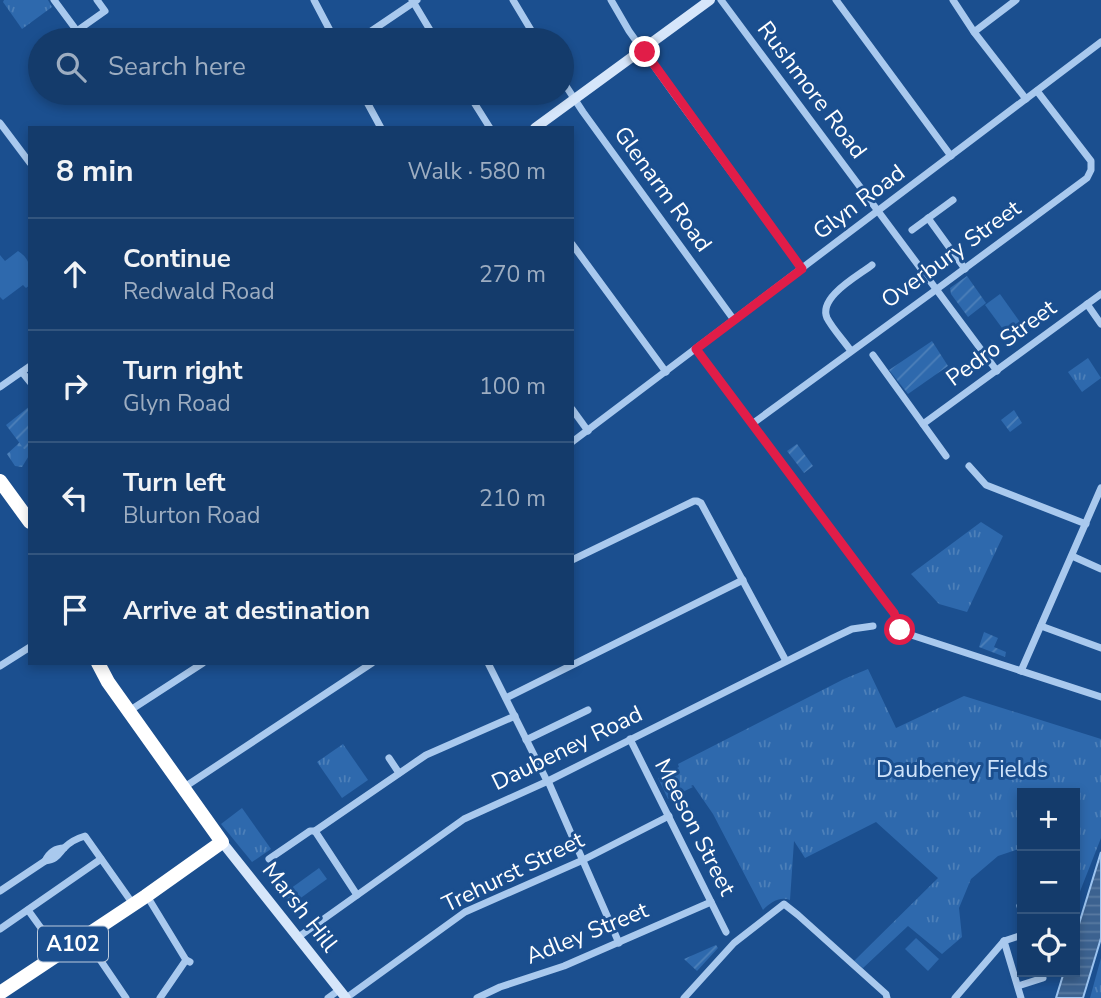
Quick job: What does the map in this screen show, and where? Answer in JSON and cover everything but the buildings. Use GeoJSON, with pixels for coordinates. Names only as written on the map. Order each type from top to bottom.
{"type":"FeatureCollection","features":[{"type":"Feature","properties":{"kind":"highway"},"geometry":{"type":"LineString","coordinates":[[1,483],[28,519]]}},
{"type":"Feature","properties":{"kind":"highway"},"geometry":{"type":"LineString","coordinates":[[99,665],[108,682],[222,842]]}},
{"type":"Feature","properties":{"kind":"highway","name":"A102"},"geometry":{"type":"LineString","coordinates":[[0,993],[222,842]]}},
{"type":"Feature","properties":{"kind":"street"},"geometry":{"type":"LineString","coordinates":[[54,0],[74,28]]}},
{"type":"Feature","properties":{"kind":"street"},"geometry":{"type":"LineString","coordinates":[[80,28],[105,11],[97,0]]}},
{"type":"Feature","properties":{"kind":"street"},"geometry":{"type":"LineString","coordinates":[[314,0],[329,28]]}},
{"type":"Feature","properties":{"kind":"street"},"geometry":{"type":"LineString","coordinates":[[513,0],[530,28]]}},
{"type":"Feature","properties":{"kind":"street"},"geometry":{"type":"LineString","coordinates":[[611,0],[629,31],[802,269]]}},
{"type":"Feature","properties":{"kind":"street"},"geometry":{"type":"LineString","coordinates":[[575,100],[710,0]]}},
{"type":"Feature","properties":{"kind":"street","name":"Rushmore Road"},"geometry":{"type":"LineString","coordinates":[[721,0],[997,371]]}},
{"type":"Feature","properties":{"kind":"street"},"geometry":{"type":"LineString","coordinates":[[836,0],[951,156]]}},
{"type":"Feature","properties":{"kind":"street"},"geometry":{"type":"LineString","coordinates":[[953,0],[1026,99]]}},
{"type":"Feature","properties":{"kind":"street"},"geometry":{"type":"LineString","coordinates":[[974,32],[1016,0]]}},
{"type":"Feature","properties":{"kind":"street"},"geometry":{"type":"LineString","coordinates":[[375,28],[414,1],[429,28]]}},
{"type":"Feature","properties":{"kind":"street","name":"Glyn Road"},"geometry":{"type":"LineString","coordinates":[[574,441],[1101,42]]}},
{"type":"Feature","properties":{"kind":"street","name":"Overbury Street"},"geometry":{"type":"LineString","coordinates":[[752,424],[1087,178],[1091,161],[1037,91]]}},
{"type":"Feature","properties":{"kind":"street","name":"Glenarm Road"},"geometry":{"type":"LineString","coordinates":[[575,100],[734,320]]}},
{"type":"Feature","properties":{"kind":"street"},"geometry":{"type":"LineString","coordinates":[[369,105],[380,126]]}},
{"type":"Feature","properties":{"kind":"street"},"geometry":{"type":"LineString","coordinates":[[475,105],[488,126]]}},
{"type":"Feature","properties":{"kind":"street"},"geometry":{"type":"LineString","coordinates":[[538,126],[568,105]]}},
{"type":"Feature","properties":{"kind":"street"},"geometry":{"type":"LineString","coordinates":[[0,123],[28,160]]}},
{"type":"Feature","properties":{"kind":"street"},"geometry":{"type":"LineString","coordinates":[[912,230],[953,200]]}},
{"type":"Feature","properties":{"kind":"street"},"geometry":{"type":"LineString","coordinates":[[928,218],[965,269]]}},
{"type":"Feature","properties":{"kind":"street"},"geometry":{"type":"LineString","coordinates":[[574,247],[666,372]]}},
{"type":"Feature","properties":{"kind":"street"},"geometry":{"type":"LineString","coordinates":[[851,351],[826,317],[826,305],[831,296],[872,265]]}},
{"type":"Feature","properties":{"kind":"street","name":"Pedro Street"},"geometry":{"type":"LineString","coordinates":[[923,424],[1101,294]]}},
{"type":"Feature","properties":{"kind":"street"},"geometry":{"type":"LineString","coordinates":[[1087,304],[1101,324]]}},
{"type":"Feature","properties":{"kind":"street"},"geometry":{"type":"LineString","coordinates":[[696,349],[889,607],[898,627],[905,633],[1101,697]]}},
{"type":"Feature","properties":{"kind":"street"},"geometry":{"type":"LineString","coordinates":[[873,355],[946,456]]}},
{"type":"Feature","properties":{"kind":"street"},"geometry":{"type":"LineString","coordinates":[[0,387],[28,368]]}},
{"type":"Feature","properties":{"kind":"street"},"geometry":{"type":"LineString","coordinates":[[22,372],[28,380]]}},
{"type":"Feature","properties":{"kind":"street"},"geometry":{"type":"LineString","coordinates":[[574,412],[588,431]]}},
{"type":"Feature","properties":{"kind":"street"},"geometry":{"type":"LineString","coordinates":[[969,466],[987,485],[1086,524]]}},
{"type":"Feature","properties":{"kind":"street"},"geometry":{"type":"LineString","coordinates":[[1021,671],[1101,488]]}},
{"type":"Feature","properties":{"kind":"street"},"geometry":{"type":"LineString","coordinates":[[574,559],[697,501],[701,503],[786,661]]}},
{"type":"Feature","properties":{"kind":"street"},"geometry":{"type":"LineString","coordinates":[[1072,556],[1101,569]]}},
{"type":"Feature","properties":{"kind":"street"},"geometry":{"type":"LineString","coordinates":[[574,664],[743,580]]}},
{"type":"Feature","properties":{"kind":"street","name":"Daubeney Road"},"geometry":{"type":"LineString","coordinates":[[297,938],[464,819],[547,781],[852,629],[873,626]]}},
{"type":"Feature","properties":{"kind":"street"},"geometry":{"type":"LineString","coordinates":[[1041,626],[1101,648]]}},
{"type":"Feature","properties":{"kind":"street"},"geometry":{"type":"LineString","coordinates":[[889,627],[898,627]]}},
{"type":"Feature","properties":{"kind":"street"},"geometry":{"type":"LineString","coordinates":[[0,666],[28,648]]}},
{"type":"Feature","properties":{"kind":"street"},"geometry":{"type":"LineString","coordinates":[[129,711],[200,665]]}},
{"type":"Feature","properties":{"kind":"street"},"geometry":{"type":"LineString","coordinates":[[183,789],[369,665]]}},
{"type":"Feature","properties":{"kind":"street"},"geometry":{"type":"LineString","coordinates":[[489,665],[547,781],[619,943]]}},
{"type":"Feature","properties":{"kind":"street"},"geometry":{"type":"LineString","coordinates":[[506,698],[572,665]]}},
{"type":"Feature","properties":{"kind":"street"},"geometry":{"type":"LineString","coordinates":[[526,740],[588,710]]}},
{"type":"Feature","properties":{"kind":"street"},"geometry":{"type":"LineString","coordinates":[[269,859],[426,755],[515,716]]}},
{"type":"Feature","properties":{"kind":"street","name":"Meeson Street"},"geometry":{"type":"LineString","coordinates":[[630,739],[726,932]]}},
{"type":"Feature","properties":{"kind":"street"},"geometry":{"type":"LineString","coordinates":[[389,758],[399,773]]}},
{"type":"Feature","properties":{"kind":"street","name":"Trehurst Street"},"geometry":{"type":"LineString","coordinates":[[328,998],[344,995],[465,912],[583,860],[669,816]]}},
{"type":"Feature","properties":{"kind":"street"},"geometry":{"type":"LineString","coordinates":[[315,831],[357,895]]}},
{"type":"Feature","properties":{"kind":"street"},"geometry":{"type":"LineString","coordinates":[[0,891],[45,861],[57,848],[64,848],[85,836],[133,904]]}},
{"type":"Feature","properties":{"kind":"street","name":"Marsh Hill"},"geometry":{"type":"LineString","coordinates":[[222,842],[344,995]]}},
{"type":"Feature","properties":{"kind":"street"},"geometry":{"type":"LineString","coordinates":[[0,929],[101,859]]}},
{"type":"Feature","properties":{"kind":"street"},"geometry":{"type":"LineString","coordinates":[[146,896],[188,961],[160,998]]}},
{"type":"Feature","properties":{"kind":"street","name":"Adley Street"},"geometry":{"type":"LineString","coordinates":[[477,998],[500,987],[564,966],[711,902]]}},
{"type":"Feature","properties":{"kind":"street"},"geometry":{"type":"LineString","coordinates":[[684,998],[734,943],[784,904],[886,994],[887,998]]}},
{"type":"Feature","properties":{"kind":"street"},"geometry":{"type":"LineString","coordinates":[[27,910],[58,953]]}},
{"type":"Feature","properties":{"kind":"street"},"geometry":{"type":"LineString","coordinates":[[84,936],[125,998]]}},
{"type":"Feature","properties":{"kind":"street"},"geometry":{"type":"LineString","coordinates":[[955,998],[1004,941],[1017,937]]}},
{"type":"Feature","properties":{"kind":"street"},"geometry":{"type":"LineString","coordinates":[[1004,941],[1021,998]]}},
{"type":"Feature","properties":{"kind":"street"},"geometry":{"type":"LineString","coordinates":[[1018,986],[1043,978]]}},
{"type":"Feature","properties":{"kind":"green space"},"geometry":{"type":"Polygon","coordinates":[[[4,0],[48,0],[52,7],[22,29],[4,0]]]}},
{"type":"Feature","properties":{"kind":"green space"},"geometry":{"type":"Polygon","coordinates":[[[18,251],[23,254],[28,262],[28,286],[23,285],[3,300],[0,297],[0,255],[5,261],[18,251]]]}},
{"type":"Feature","properties":{"kind":"green space"},"geometry":{"type":"Polygon","coordinates":[[[967,276],[986,303],[968,317],[951,294],[950,288],[967,276]]]}},
{"type":"Feature","properties":{"kind":"green space"},"geometry":{"type":"Polygon","coordinates":[[[1000,294],[1020,322],[1005,332],[985,305],[1000,294]]]}},
{"type":"Feature","properties":{"kind":"green space"},"geometry":{"type":"Polygon","coordinates":[[[932,341],[948,366],[908,394],[889,370],[932,341]]]}},
{"type":"Feature","properties":{"kind":"green space"},"geometry":{"type":"Polygon","coordinates":[[[1088,358],[1101,378],[1082,392],[1068,372],[1088,358]]]}},
{"type":"Feature","properties":{"kind":"green space"},"geometry":{"type":"Polygon","coordinates":[[[28,408],[28,450],[24,449],[6,425],[28,408]]]}},
{"type":"Feature","properties":{"kind":"green space"},"geometry":{"type":"Polygon","coordinates":[[[1014,410],[1022,423],[1010,432],[1001,420],[1014,410]]]}},
{"type":"Feature","properties":{"kind":"green space"},"geometry":{"type":"Polygon","coordinates":[[[28,431],[28,457],[22,467],[15,466],[7,454],[28,431]]]}},
{"type":"Feature","properties":{"kind":"green space"},"geometry":{"type":"Polygon","coordinates":[[[797,444],[813,466],[804,473],[787,451],[797,444]]]}},
{"type":"Feature","properties":{"kind":"green space"},"geometry":{"type":"Polygon","coordinates":[[[981,522],[1003,536],[967,612],[939,604],[911,574],[981,522]]]}},
{"type":"Feature","properties":{"kind":"green space"},"geometry":{"type":"Polygon","coordinates":[[[984,632],[998,638],[994,647],[1006,652],[1005,657],[979,647],[984,632]]]}},
{"type":"Feature","properties":{"kind":"green space","name":"Daubeney Fields"},"geometry":{"type":"Polygon","coordinates":[[[868,669],[896,728],[964,696],[1101,739],[1101,838],[1080,891],[1080,788],[1017,788],[1017,850],[998,856],[971,879],[959,908],[962,937],[942,954],[908,926],[863,968],[854,961],[938,878],[876,822],[805,858],[794,841],[790,900],[778,900],[763,910],[713,814],[693,785],[668,799],[658,778],[679,767],[678,764],[868,669]]]}},
{"type":"Feature","properties":{"kind":"green space"},"geometry":{"type":"Polygon","coordinates":[[[343,744],[368,780],[342,798],[317,762],[343,744]]]}},
{"type":"Feature","properties":{"kind":"green space"},"geometry":{"type":"Polygon","coordinates":[[[242,808],[271,849],[252,862],[221,824],[242,808]]]}},
{"type":"Feature","properties":{"kind":"green space"},"geometry":{"type":"Polygon","coordinates":[[[319,868],[327,879],[291,905],[283,894],[319,868]]]}},
{"type":"Feature","properties":{"kind":"green space"},"geometry":{"type":"Polygon","coordinates":[[[916,938],[939,959],[928,971],[905,949],[916,938]]]}},
{"type":"Feature","properties":{"kind":"green space"},"geometry":{"type":"Polygon","coordinates":[[[716,945],[718,948],[697,971],[684,959],[716,945]]]}},
{"type":"Feature","properties":{"kind":"green space"},"geometry":{"type":"Polygon","coordinates":[[[1101,958],[1101,998],[1090,998],[1101,958]]]}},
{"type":"Feature","properties":{"kind":"shaded area"},"geometry":{"type":"Polygon","coordinates":[[[1101,852],[1101,938],[1083,998],[1056,998],[1062,977],[1080,977],[1080,921],[1101,852]]]}},
{"type":"Feature","properties":{"kind":"route"},"geometry":{"type":"LineString","coordinates":[[645,52],[802,269],[696,349],[894,613],[900,630]]}}]}
